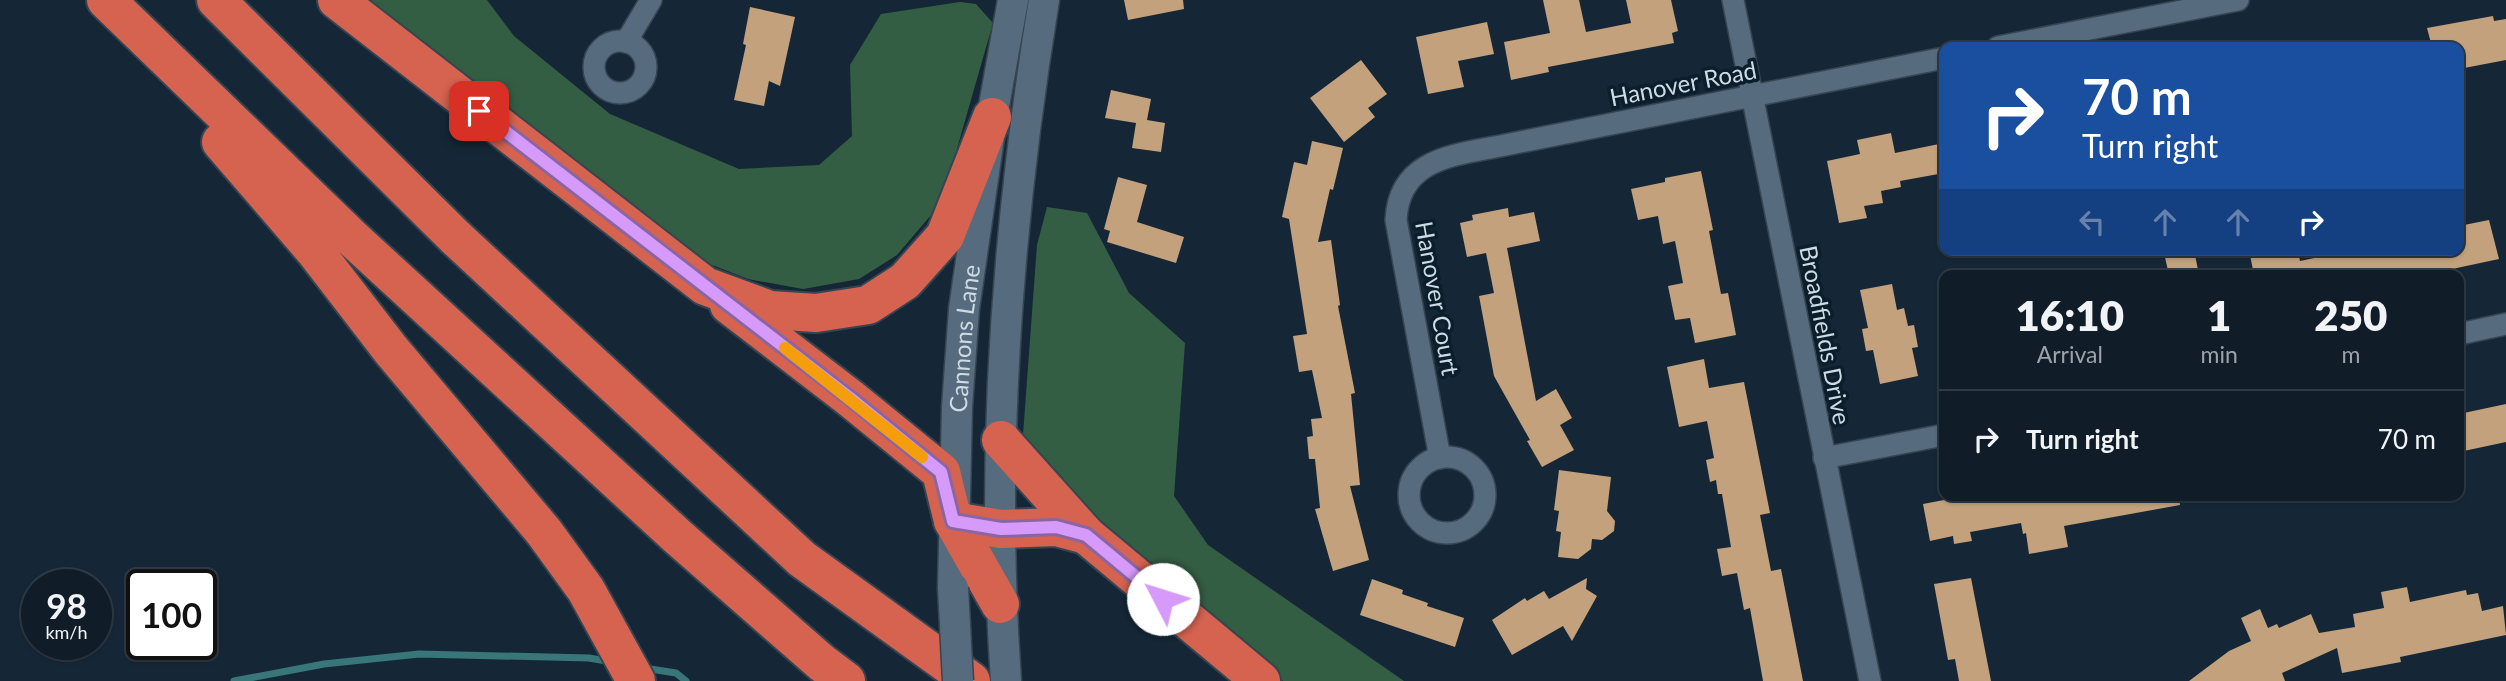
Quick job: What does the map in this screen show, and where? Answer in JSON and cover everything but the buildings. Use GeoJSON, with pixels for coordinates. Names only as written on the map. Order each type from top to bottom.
{"type":"FeatureCollection","features":[{"type":"Feature","properties":{"kind":"highway"},"geometry":{"type":"LineString","coordinates":[[99,0],[314,250],[391,350],[544,533],[586,590],[636,681]]}},
{"type":"Feature","properties":{"kind":"highway"},"geometry":{"type":"LineString","coordinates":[[106,0],[351,237],[678,537],[846,681]]}},
{"type":"Feature","properties":{"kind":"highway"},"geometry":{"type":"LineString","coordinates":[[216,0],[455,237],[802,559],[971,681]]}},
{"type":"Feature","properties":{"kind":"highway"},"geometry":{"type":"LineString","coordinates":[[337,0],[850,398],[941,472],[953,521],[1000,604]]}},
{"type":"Feature","properties":{"kind":"highway"},"geometry":{"type":"LineString","coordinates":[[705,286],[770,310],[816,313],[868,305],[905,281],[945,236],[1004,113]]}},
{"type":"Feature","properties":{"kind":"highway"},"geometry":{"type":"LineString","coordinates":[[1001,440],[1086,535],[1261,681]]}},
{"type":"Feature","properties":{"kind":"highway"},"geometry":{"type":"LineString","coordinates":[[953,521],[1001,529],[1056,527],[1086,535]]}},
{"type":"Feature","properties":{"kind":"main road","name":"Cannons Lane"},"geometry":{"type":"LineString","coordinates":[[958,681],[953,521],[964,309],[1004,113],[1013,0]]}},
{"type":"Feature","properties":{"kind":"main road","name":"Cannons Lane"},"geometry":{"type":"LineString","coordinates":[[1006,681],[1000,604],[1001,440],[1010,251],[1004,113],[1044,0]]}},
{"type":"Feature","properties":{"kind":"street"},"geometry":{"type":"LineString","coordinates":[[626,42],[651,0]]}},
{"type":"Feature","properties":{"kind":"street","name":"Broadfields Drive"},"geometry":{"type":"LineString","coordinates":[[1733,0],[1870,681]]}},
{"type":"Feature","properties":{"kind":"street"},"geometry":{"type":"LineString","coordinates":[[2024,42],[2238,0]]}},
{"type":"Feature","properties":{"kind":"street","name":"Hanover Road"},"geometry":{"type":"LineString","coordinates":[[1433,163],[1506,145],[1939,59]]}},
{"type":"Feature","properties":{"kind":"street","name":"Hanover Court"},"geometry":{"type":"LineString","coordinates":[[1433,163],[1409,179],[1401,191],[1396,220],[1440,458]]}},
{"type":"Feature","properties":{"kind":"street"},"geometry":{"type":"LineString","coordinates":[[2464,333],[2506,324]]}},
{"type":"Feature","properties":{"kind":"street"},"geometry":{"type":"LineString","coordinates":[[1824,458],[1939,436]]}},
{"type":"Feature","properties":{"kind":"green space"},"geometry":{"type":"Polygon","coordinates":[[[362,0],[487,0],[514,36],[610,114],[739,169],[819,165],[852,136],[850,65],[881,14],[960,2],[976,4],[993,23],[952,166],[931,215],[897,255],[859,279],[803,289],[748,279],[702,261],[362,0]]]}},
{"type":"Feature","properties":{"kind":"green space"},"geometry":{"type":"Polygon","coordinates":[[[1047,207],[1087,213],[1129,293],[1185,343],[1174,496],[1208,545],[1404,681],[1283,681],[1060,485],[1023,435],[1037,245],[1047,207]]]}},
{"type":"Feature","properties":{"kind":"waterway"},"geometry":{"type":"LineString","coordinates":[[234,681],[324,664],[419,654],[589,658],[612,662]]}},
{"type":"Feature","properties":{"kind":"waterway"},"geometry":{"type":"LineString","coordinates":[[644,668],[676,673],[686,681]]}},
{"type":"Feature","properties":{"kind":"slow traffic"},"geometry":{"type":"LineString","coordinates":[[785,348],[922,457]]}},
{"type":"Feature","properties":{"kind":"route"},"geometry":{"type":"LineString","coordinates":[[479,111],[850,398],[941,472],[953,521],[1001,529],[1056,527],[1086,535],[1163,599]]}}]}
